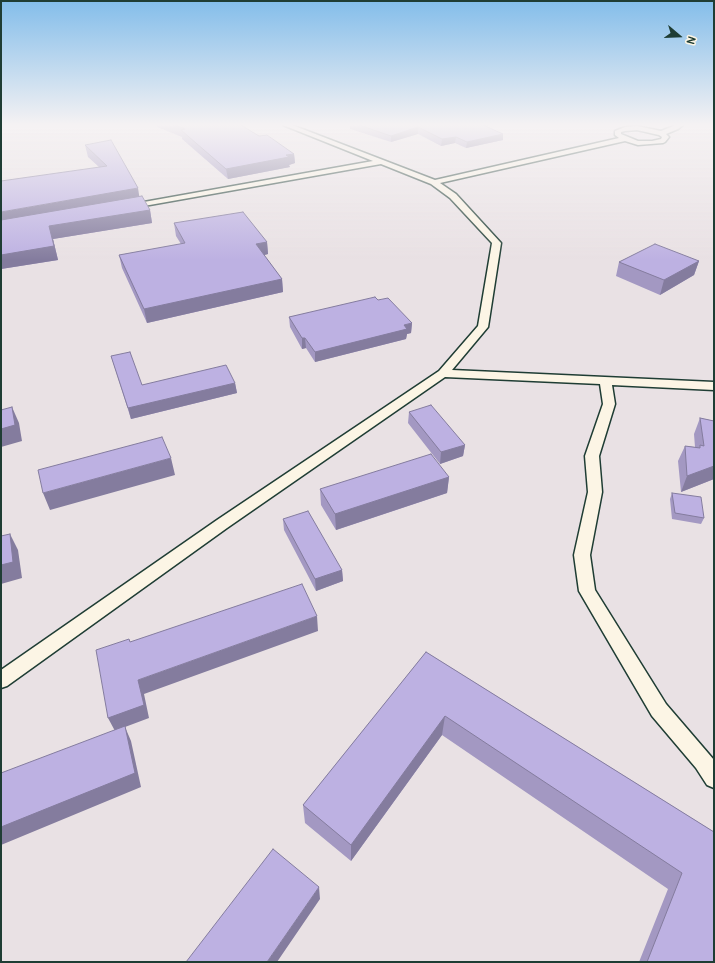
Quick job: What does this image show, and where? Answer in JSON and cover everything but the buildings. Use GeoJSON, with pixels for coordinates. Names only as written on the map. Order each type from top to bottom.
{"type":"FeatureCollection","features":[{"type":"Feature","properties":{"kind":"lane"},"geometry":{"type":"LineString","coordinates":[[120,208],[336,170]]}},
{"type":"Feature","properties":{"kind":"lane"},"geometry":{"type":"LineString","coordinates":[[1,680],[222,524],[442,373],[483,327],[497,243],[453,196],[434,182],[402,170]]}},
{"type":"Feature","properties":{"kind":"lane"},"geometry":{"type":"LineString","coordinates":[[434,182],[488,170]]}},
{"type":"Feature","properties":{"kind":"lane"},"geometry":{"type":"LineString","coordinates":[[442,373],[714,386]]}},
{"type":"Feature","properties":{"kind":"lane"},"geometry":{"type":"LineString","coordinates":[[605,381],[609,404],[592,456],[596,492],[582,555],[587,591],[659,710],[703,761],[714,778]]}}]}
